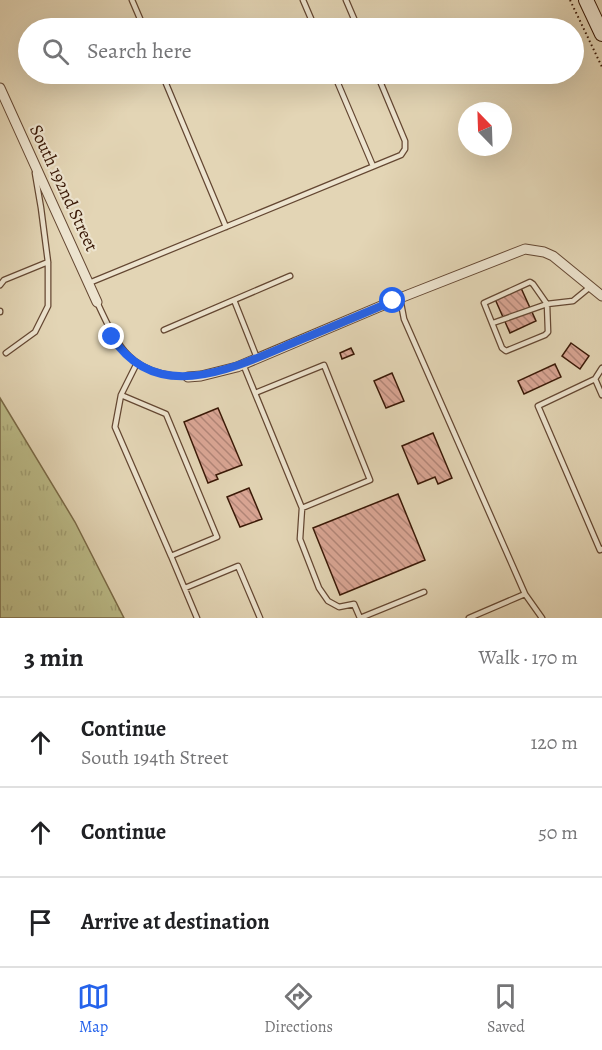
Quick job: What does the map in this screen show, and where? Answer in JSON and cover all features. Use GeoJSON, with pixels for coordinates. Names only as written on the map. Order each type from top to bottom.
{"type":"FeatureCollection","features":[{"type":"Feature","properties":{"kind":"main road"},"geometry":{"type":"LineString","coordinates":[[586,0],[602,34]]}},
{"type":"Feature","properties":{"kind":"street","name":"South 192nd Street"},"geometry":{"type":"LineString","coordinates":[[0,88],[97,302]]}},
{"type":"Feature","properties":{"kind":"street"},"geometry":{"type":"LineString","coordinates":[[188,376],[224,371],[243,364],[400,298],[525,249],[553,256],[602,296]]}},
{"type":"Feature","properties":{"kind":"lane"},"geometry":{"type":"LineString","coordinates":[[132,0],[140,18]]}},
{"type":"Feature","properties":{"kind":"lane"},"geometry":{"type":"LineString","coordinates":[[303,0],[311,18]]}},
{"type":"Feature","properties":{"kind":"lane"},"geometry":{"type":"LineString","coordinates":[[346,0],[354,18]]}},
{"type":"Feature","properties":{"kind":"lane"},"geometry":{"type":"LineString","coordinates":[[166,84],[226,227]]}},
{"type":"Feature","properties":{"kind":"lane"},"geometry":{"type":"LineString","coordinates":[[338,84],[373,166]]}},
{"type":"Feature","properties":{"kind":"lane"},"geometry":{"type":"LineString","coordinates":[[89,283],[401,155],[405,149],[405,141],[381,84]]}},
{"type":"Feature","properties":{"kind":"lane"},"geometry":{"type":"LineString","coordinates":[[6,352],[35,332],[48,306],[48,262],[31,156]]}},
{"type":"Feature","properties":{"kind":"lane"},"geometry":{"type":"LineString","coordinates":[[0,285],[4,280],[48,262]]}},
{"type":"Feature","properties":{"kind":"lane"},"geometry":{"type":"LineString","coordinates":[[164,330],[290,276]]}},
{"type":"Feature","properties":{"kind":"lane"},"geometry":{"type":"LineString","coordinates":[[527,283],[533,284],[547,303],[548,332],[511,350],[506,351],[502,348],[493,323],[484,303],[527,283]]}},
{"type":"Feature","properties":{"kind":"lane"},"geometry":{"type":"LineString","coordinates":[[493,323],[547,303],[573,301],[590,287]]}},
{"type":"Feature","properties":{"kind":"lane"},"geometry":{"type":"LineString","coordinates":[[400,298],[404,319],[525,594],[542,618]]}},
{"type":"Feature","properties":{"kind":"lane"},"geometry":{"type":"LineString","coordinates":[[234,300],[257,358]]}},
{"type":"Feature","properties":{"kind":"lane"},"geometry":{"type":"LineString","coordinates":[[97,302],[119,347],[137,363],[159,373],[188,376]]}},
{"type":"Feature","properties":{"kind":"lane"},"geometry":{"type":"LineString","coordinates":[[137,363],[121,395],[116,427],[197,618]]}},
{"type":"Feature","properties":{"kind":"lane"},"geometry":{"type":"LineString","coordinates":[[243,364],[302,508],[300,539],[319,588],[328,601],[339,607],[354,604],[360,618],[424,592]]}},
{"type":"Feature","properties":{"kind":"lane"},"geometry":{"type":"LineString","coordinates":[[255,393],[324,365],[370,480],[302,508]]}},
{"type":"Feature","properties":{"kind":"lane"},"geometry":{"type":"LineString","coordinates":[[602,368],[595,379],[538,406],[600,550],[602,549]]}},
{"type":"Feature","properties":{"kind":"lane"},"geometry":{"type":"LineString","coordinates":[[595,379],[602,395]]}},
{"type":"Feature","properties":{"kind":"lane"},"geometry":{"type":"LineString","coordinates":[[121,395],[166,414],[217,537],[171,556]]}},
{"type":"Feature","properties":{"kind":"lane"},"geometry":{"type":"LineString","coordinates":[[185,588],[238,566],[260,618]]}},
{"type":"Feature","properties":{"kind":"lane"},"geometry":{"type":"LineString","coordinates":[[468,618],[525,594]]}},
{"type":"Feature","properties":{"kind":"path"},"geometry":{"type":"LineString","coordinates":[[570,0],[579,18]]}},
{"type":"Feature","properties":{"kind":"path"},"geometry":{"type":"LineString","coordinates":[[584,29],[602,67]]}},
{"type":"Feature","properties":{"kind":"green space"},"geometry":{"type":"Polygon","coordinates":[[[0,398],[75,522],[124,618],[0,618],[0,398]]]}},
{"type":"Feature","properties":{"kind":"building"},"geometry":{"type":"Polygon","coordinates":[[[521,288],[536,321],[510,333],[495,299],[521,288]]]}},
{"type":"Feature","properties":{"kind":"building"},"geometry":{"type":"Polygon","coordinates":[[[571,343],[589,356],[580,369],[562,356],[571,343]]]}},
{"type":"Feature","properties":{"kind":"building"},"geometry":{"type":"Polygon","coordinates":[[[351,348],[354,354],[342,359],[340,353],[351,348]]]}},
{"type":"Feature","properties":{"kind":"building"},"geometry":{"type":"Polygon","coordinates":[[[555,364],[561,377],[524,394],[518,381],[555,364]]]}},
{"type":"Feature","properties":{"kind":"building"},"geometry":{"type":"Polygon","coordinates":[[[392,373],[404,401],[386,408],[374,381],[392,373]]]}},
{"type":"Feature","properties":{"kind":"building"},"geometry":{"type":"Polygon","coordinates":[[[218,408],[242,465],[216,475],[218,479],[208,483],[184,422],[218,408]]]}},
{"type":"Feature","properties":{"kind":"building"},"geometry":{"type":"Polygon","coordinates":[[[433,433],[452,478],[438,484],[435,477],[418,484],[402,446],[433,433]]]}},
{"type":"Feature","properties":{"kind":"building"},"geometry":{"type":"Polygon","coordinates":[[[249,488],[262,519],[240,527],[227,497],[249,488]]]}},
{"type":"Feature","properties":{"kind":"building"},"geometry":{"type":"Polygon","coordinates":[[[398,494],[425,560],[340,595],[313,528],[398,494]]]}},
{"type":"Feature","properties":{"kind":"route"},"geometry":{"type":"LineString","coordinates":[[112,337],[127,355],[147,368],[171,376],[201,376],[237,367],[393,301]]}}]}
